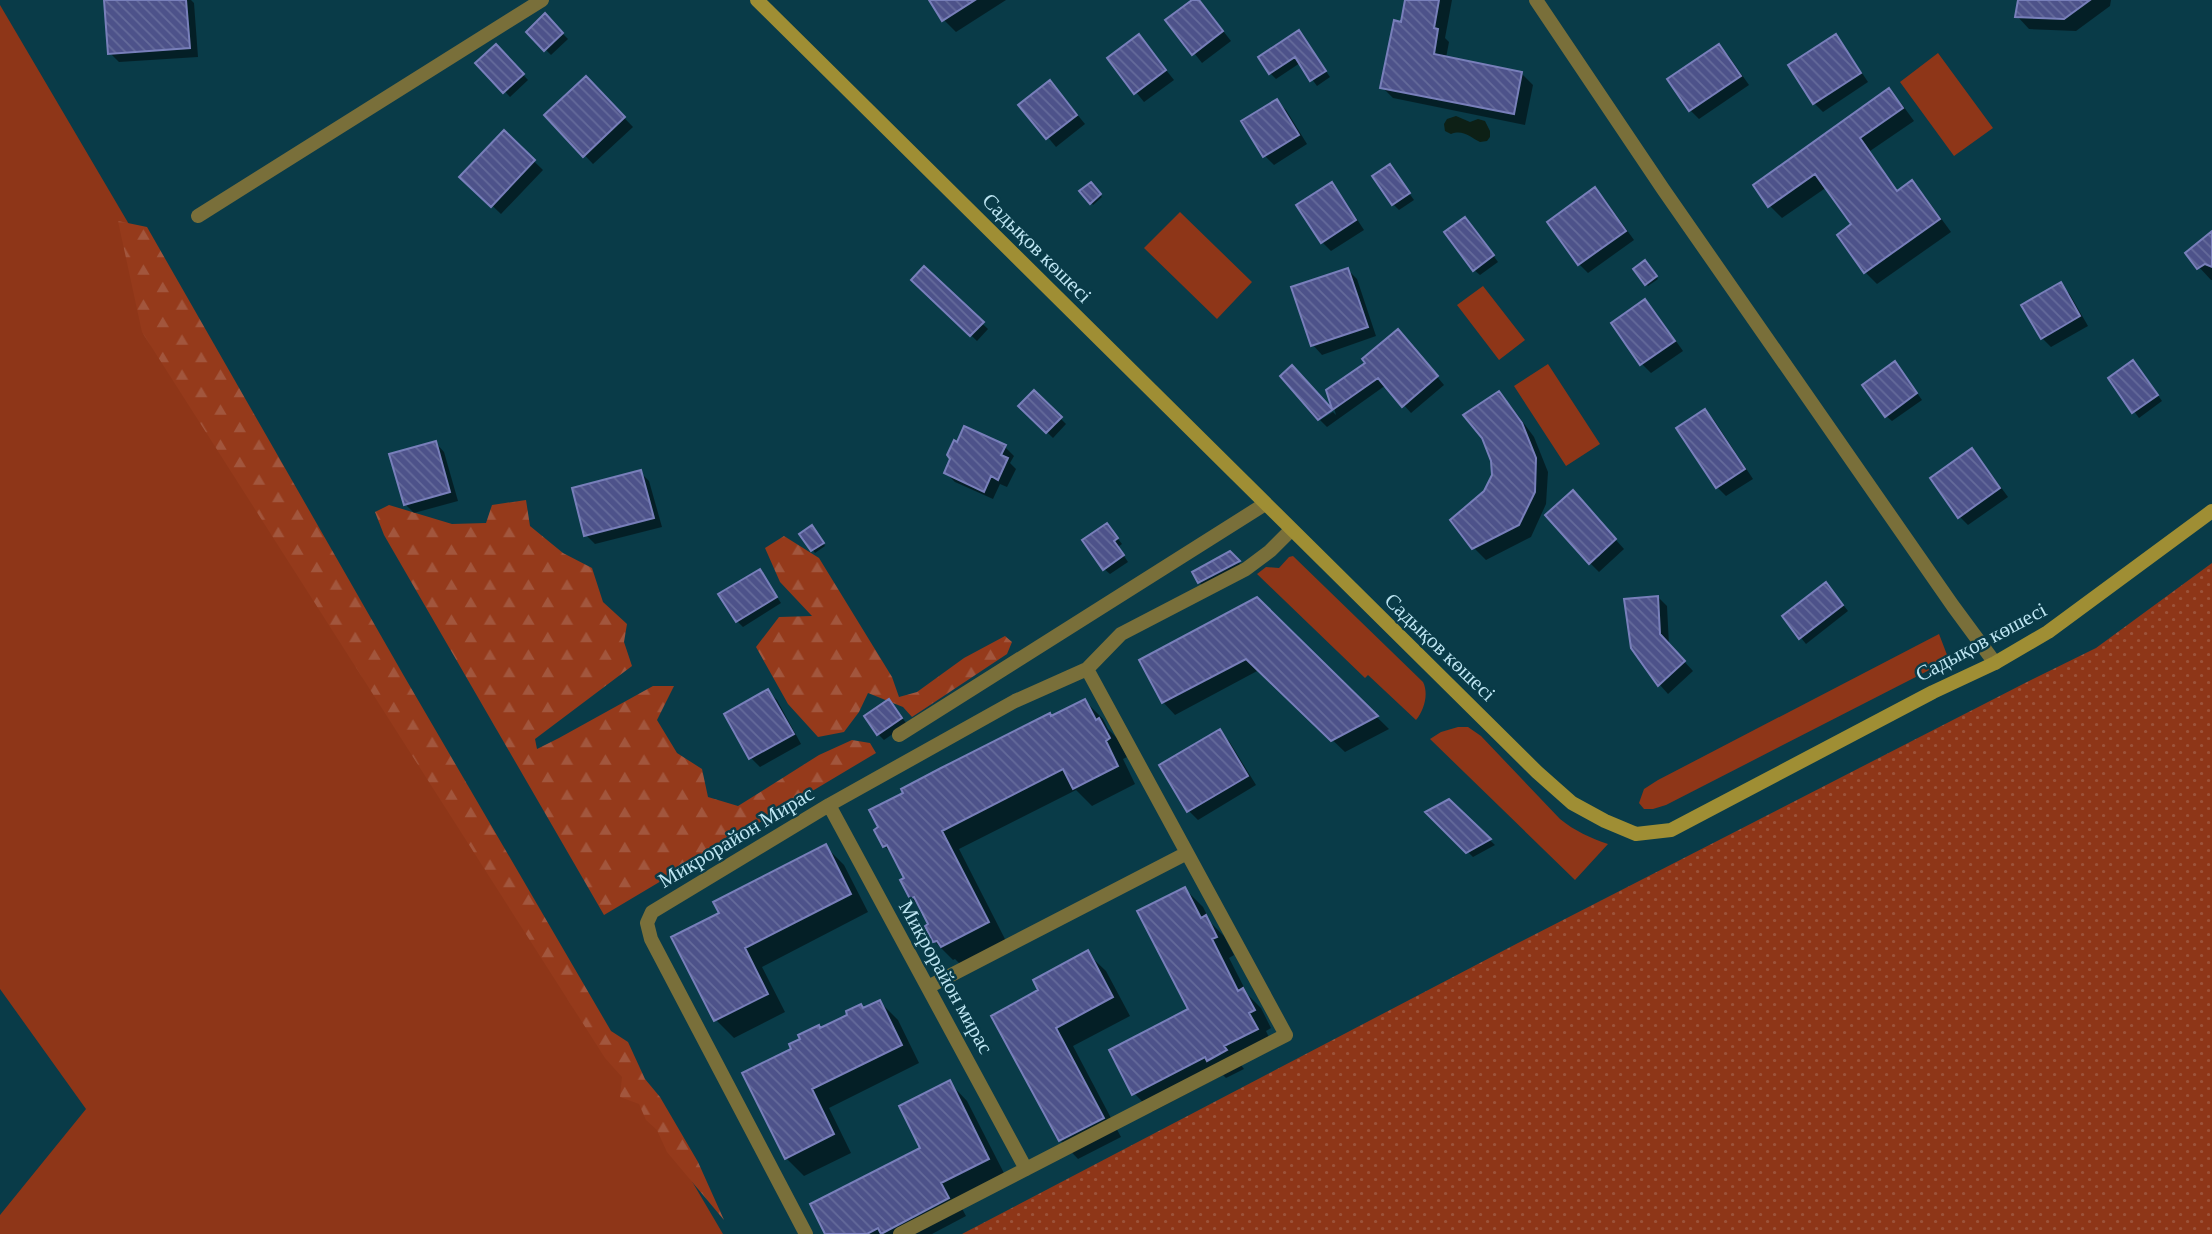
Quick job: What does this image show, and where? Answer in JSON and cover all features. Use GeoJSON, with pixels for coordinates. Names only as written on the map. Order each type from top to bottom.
{"type":"FeatureCollection","features":[{"type":"Feature","properties":{"kind":"street"},"geometry":{"type":"LineString","coordinates":[[198,216],[542,0]]}},
{"type":"Feature","properties":{"kind":"street","name":"Садықов көшесі"},"geometry":{"type":"LineString","coordinates":[[757,0],[1554,787],[1572,803],[1636,834],[1671,830],[1933,692],[1995,663],[2057,626],[2212,511]]}},
{"type":"Feature","properties":{"kind":"street"},"geometry":{"type":"LineString","coordinates":[[1536,0],[1663,189],[1952,606],[1995,663]]}},
{"type":"Feature","properties":{"kind":"street"},"geometry":{"type":"LineString","coordinates":[[899,734],[1265,504]]}},
{"type":"Feature","properties":{"kind":"street","name":"Микрорайон Мирас"},"geometry":{"type":"LineString","coordinates":[[806,1234],[651,939],[647,923],[652,912],[829,805],[1015,701],[1087,669],[1121,634],[1246,569],[1270,551],[1291,530]]}},
{"type":"Feature","properties":{"kind":"street"},"geometry":{"type":"LineString","coordinates":[[900,1234],[1286,1035],[1087,669]]}},
{"type":"Feature","properties":{"kind":"street","name":"Микрорайон мирас"},"geometry":{"type":"LineString","coordinates":[[829,805],[1026,1169]]}},
{"type":"Feature","properties":{"kind":"street","name":"Микрорайон Мирас"},"geometry":{"type":"LineString","coordinates":[[928,987],[1187,853]]}},
{"type":"Feature","properties":{"kind":"shaded area"},"geometry":{"type":"Polygon","coordinates":[[[0,5],[723,1234],[0,1234],[0,1215],[86,1109],[0,989],[0,5]]]}},
{"type":"Feature","properties":{"kind":"shaded area"},"geometry":{"type":"Polygon","coordinates":[[[1938,53],[1993,128],[1954,156],[1900,82],[1938,53]]]}},
{"type":"Feature","properties":{"kind":"shaded area"},"geometry":{"type":"Polygon","coordinates":[[[1456,116],[1470,122],[1478,119],[1485,121],[1490,137],[1487,141],[1480,142],[1463,133],[1451,134],[1445,131],[1444,124],[1447,119],[1456,116]]]}},
{"type":"Feature","properties":{"kind":"shaded area"},"geometry":{"type":"Polygon","coordinates":[[[1180,212],[1252,282],[1217,319],[1144,248],[1180,212]]]}},
{"type":"Feature","properties":{"kind":"shaded area"},"geometry":{"type":"Polygon","coordinates":[[[1483,286],[1525,340],[1499,360],[1457,305],[1483,286]]]}},
{"type":"Feature","properties":{"kind":"shaded area"},"geometry":{"type":"Polygon","coordinates":[[[1548,364],[1600,444],[1566,466],[1514,386],[1548,364]]]}},
{"type":"Feature","properties":{"kind":"shaded area"},"geometry":{"type":"Polygon","coordinates":[[[1293,556],[1423,682],[1425,702],[1416,720],[1368,675],[1365,678],[1257,574],[1266,567],[1279,568],[1293,556]]]}},
{"type":"Feature","properties":{"kind":"shaded area"},"geometry":{"type":"Polygon","coordinates":[[[2212,563],[2212,1234],[962,1234],[1518,943],[2096,648],[2212,563]]]}},
{"type":"Feature","properties":{"kind":"shaded area"},"geometry":{"type":"Polygon","coordinates":[[[1939,634],[1949,660],[1666,805],[1644,809],[1639,803],[1644,789],[1658,780],[1939,634]]]}},
{"type":"Feature","properties":{"kind":"shaded area"},"geometry":{"type":"Polygon","coordinates":[[[1468,727],[1481,736],[1560,819],[1583,834],[1608,844],[1575,880],[1430,739],[1441,732],[1468,727]]]}},
{"type":"Feature","properties":{"kind":"green space"},"geometry":{"type":"Polygon","coordinates":[[[118,221],[147,227],[611,1031],[628,1042],[645,1079],[660,1097],[698,1162],[724,1220],[667,1152],[657,1130],[646,1120],[639,1104],[620,1097],[622,1077],[605,1058],[142,332],[118,221]]]}},
{"type":"Feature","properties":{"kind":"green space"},"geometry":{"type":"Polygon","coordinates":[[[526,500],[530,526],[563,553],[592,568],[603,602],[627,624],[624,642],[632,666],[535,739],[537,749],[653,686],[674,686],[657,720],[677,753],[702,769],[708,797],[738,806],[819,755],[852,740],[870,743],[876,753],[604,915],[384,535],[375,512],[389,505],[452,524],[486,523],[492,505],[526,500]]]}},
{"type":"Feature","properties":{"kind":"green space"},"geometry":{"type":"Polygon","coordinates":[[[784,536],[819,558],[892,677],[899,697],[917,692],[964,658],[1005,636],[1012,642],[1007,654],[912,717],[903,707],[868,693],[859,712],[844,732],[818,737],[788,704],[756,647],[779,617],[812,616],[780,582],[765,548],[784,536]]]}},
{"type":"Feature","properties":{"kind":"building"},"geometry":{"type":"Polygon","coordinates":[[[104,0],[186,0],[190,48],[108,54],[104,0]]]}},
{"type":"Feature","properties":{"kind":"building"},"geometry":{"type":"Polygon","coordinates":[[[929,0],[975,0],[942,21],[929,0]]]}},
{"type":"Feature","properties":{"kind":"building"},"geometry":{"type":"Polygon","coordinates":[[[1192,0],[1199,0],[1223,31],[1192,55],[1165,20],[1192,0]]]}},
{"type":"Feature","properties":{"kind":"building"},"geometry":{"type":"Polygon","coordinates":[[[1405,0],[1439,0],[1434,28],[1438,29],[1434,54],[1522,72],[1514,114],[1380,88],[1394,20],[1401,22],[1405,0]]]}},
{"type":"Feature","properties":{"kind":"building"},"geometry":{"type":"Polygon","coordinates":[[[2018,0],[2090,0],[2064,19],[2015,17],[2018,0]]]}},
{"type":"Feature","properties":{"kind":"building"},"geometry":{"type":"Polygon","coordinates":[[[545,13],[563,33],[544,51],[526,32],[545,13]]]}},
{"type":"Feature","properties":{"kind":"building"},"geometry":{"type":"Polygon","coordinates":[[[1299,30],[1326,71],[1310,81],[1295,57],[1269,74],[1258,57],[1299,30]]]}},
{"type":"Feature","properties":{"kind":"building"},"geometry":{"type":"Polygon","coordinates":[[[1139,34],[1166,70],[1134,94],[1107,58],[1139,34]]]}},
{"type":"Feature","properties":{"kind":"building"},"geometry":{"type":"Polygon","coordinates":[[[1836,34],[1861,73],[1813,104],[1788,65],[1836,34]]]}},
{"type":"Feature","properties":{"kind":"building"},"geometry":{"type":"Polygon","coordinates":[[[496,44],[524,74],[503,93],[475,63],[496,44]]]}},
{"type":"Feature","properties":{"kind":"building"},"geometry":{"type":"Polygon","coordinates":[[[1719,44],[1741,76],[1689,111],[1667,79],[1719,44]]]}},
{"type":"Feature","properties":{"kind":"building"},"geometry":{"type":"Polygon","coordinates":[[[586,76],[625,117],[583,157],[544,115],[586,76]]]}},
{"type":"Feature","properties":{"kind":"building"},"geometry":{"type":"Polygon","coordinates":[[[1050,80],[1077,115],[1046,139],[1018,105],[1050,80]]]}},
{"type":"Feature","properties":{"kind":"building"},"geometry":{"type":"Polygon","coordinates":[[[1889,88],[1903,108],[1860,138],[1897,191],[1912,180],[1940,219],[1864,273],[1837,235],[1851,224],[1815,174],[1768,207],[1753,185],[1889,88]]]}},
{"type":"Feature","properties":{"kind":"building"},"geometry":{"type":"Polygon","coordinates":[[[1277,99],[1299,135],[1263,157],[1241,121],[1277,99]]]}},
{"type":"Feature","properties":{"kind":"building"},"geometry":{"type":"Polygon","coordinates":[[[504,130],[535,160],[491,207],[459,177],[504,130]]]}},
{"type":"Feature","properties":{"kind":"building"},"geometry":{"type":"Polygon","coordinates":[[[1390,164],[1410,193],[1392,205],[1372,176],[1390,164]]]}},
{"type":"Feature","properties":{"kind":"building"},"geometry":{"type":"Polygon","coordinates":[[[1091,182],[1101,194],[1090,204],[1079,191],[1091,182]]]}},
{"type":"Feature","properties":{"kind":"building"},"geometry":{"type":"Polygon","coordinates":[[[1332,182],[1356,220],[1321,243],[1296,205],[1332,182]]]}},
{"type":"Feature","properties":{"kind":"building"},"geometry":{"type":"Polygon","coordinates":[[[1595,187],[1626,231],[1578,265],[1547,222],[1595,187]]]}},
{"type":"Feature","properties":{"kind":"building"},"geometry":{"type":"Polygon","coordinates":[[[1465,217],[1494,255],[1473,271],[1444,232],[1465,217]]]}},
{"type":"Feature","properties":{"kind":"building"},"geometry":{"type":"Polygon","coordinates":[[[2212,231],[2212,267],[2205,264],[2197,269],[2185,253],[2212,231]]]}},
{"type":"Feature","properties":{"kind":"building"},"geometry":{"type":"Polygon","coordinates":[[[1645,260],[1657,276],[1645,285],[1633,269],[1645,260]]]}},
{"type":"Feature","properties":{"kind":"building"},"geometry":{"type":"Polygon","coordinates":[[[924,266],[984,322],[970,336],[911,280],[924,266]]]}},
{"type":"Feature","properties":{"kind":"building"},"geometry":{"type":"Polygon","coordinates":[[[1348,268],[1368,327],[1311,346],[1291,287],[1348,268]]]}},
{"type":"Feature","properties":{"kind":"building"},"geometry":{"type":"Polygon","coordinates":[[[2061,282],[2080,316],[2041,339],[2021,305],[2061,282]]]}},
{"type":"Feature","properties":{"kind":"building"},"geometry":{"type":"Polygon","coordinates":[[[1645,299],[1675,341],[1640,365],[1611,323],[1645,299]]]}},
{"type":"Feature","properties":{"kind":"building"},"geometry":{"type":"Polygon","coordinates":[[[1398,329],[1438,376],[1402,407],[1378,378],[1318,420],[1280,376],[1292,365],[1332,409],[1326,390],[1365,363],[1362,359],[1398,329]]]}},
{"type":"Feature","properties":{"kind":"building"},"geometry":{"type":"Polygon","coordinates":[[[2133,360],[2158,395],[2132,413],[2108,378],[2133,360]]]}},
{"type":"Feature","properties":{"kind":"building"},"geometry":{"type":"Polygon","coordinates":[[[1895,361],[1917,393],[1885,417],[1862,385],[1895,361]]]}},
{"type":"Feature","properties":{"kind":"building"},"geometry":{"type":"Polygon","coordinates":[[[1034,390],[1062,417],[1046,433],[1018,406],[1034,390]]]}},
{"type":"Feature","properties":{"kind":"building"},"geometry":{"type":"Polygon","coordinates":[[[1499,391],[1522,423],[1536,458],[1535,492],[1519,525],[1472,549],[1450,520],[1484,491],[1492,475],[1491,461],[1482,438],[1463,415],[1499,391]]]}},
{"type":"Feature","properties":{"kind":"building"},"geometry":{"type":"Polygon","coordinates":[[[1705,409],[1745,469],[1716,488],[1676,428],[1705,409]]]}},
{"type":"Feature","properties":{"kind":"building"},"geometry":{"type":"Polygon","coordinates":[[[964,426],[1006,445],[1001,455],[1008,458],[998,480],[991,476],[984,492],[944,473],[950,459],[947,455],[964,426]]]}},
{"type":"Feature","properties":{"kind":"building"},"geometry":{"type":"Polygon","coordinates":[[[436,441],[450,492],[404,505],[389,454],[436,441]]]}},
{"type":"Feature","properties":{"kind":"building"},"geometry":{"type":"Polygon","coordinates":[[[1972,448],[2000,488],[1958,518],[1930,478],[1972,448]]]}},
{"type":"Feature","properties":{"kind":"building"},"geometry":{"type":"Polygon","coordinates":[[[641,470],[654,518],[584,536],[572,488],[641,470]]]}},
{"type":"Feature","properties":{"kind":"building"},"geometry":{"type":"Polygon","coordinates":[[[1573,490],[1616,539],[1589,564],[1545,515],[1573,490]]]}},
{"type":"Feature","properties":{"kind":"building"},"geometry":{"type":"Polygon","coordinates":[[[1107,523],[1118,538],[1114,541],[1124,555],[1103,570],[1082,540],[1107,523]]]}},
{"type":"Feature","properties":{"kind":"building"},"geometry":{"type":"Polygon","coordinates":[[[812,525],[824,543],[811,551],[799,534],[812,525]]]}},
{"type":"Feature","properties":{"kind":"building"},"geometry":{"type":"Polygon","coordinates":[[[1230,551],[1240,561],[1198,583],[1192,572],[1230,551]]]}},
{"type":"Feature","properties":{"kind":"building"},"geometry":{"type":"Polygon","coordinates":[[[760,569],[777,597],[736,622],[718,594],[760,569]]]}},
{"type":"Feature","properties":{"kind":"building"},"geometry":{"type":"Polygon","coordinates":[[[1826,582],[1843,605],[1799,639],[1782,616],[1826,582]]]}},
{"type":"Feature","properties":{"kind":"building"},"geometry":{"type":"Polygon","coordinates":[[[1658,596],[1660,634],[1685,661],[1658,686],[1631,648],[1624,599],[1658,596]]]}},
{"type":"Feature","properties":{"kind":"building"},"geometry":{"type":"Polygon","coordinates":[[[1257,597],[1378,716],[1331,741],[1246,659],[1162,703],[1139,660],[1257,597]]]}},
{"type":"Feature","properties":{"kind":"building"},"geometry":{"type":"Polygon","coordinates":[[[768,689],[794,734],[749,759],[724,714],[768,689]]]}},
{"type":"Feature","properties":{"kind":"building"},"geometry":{"type":"Polygon","coordinates":[[[889,699],[902,718],[877,735],[864,716],[889,699]]]}},
{"type":"Feature","properties":{"kind":"building"},"geometry":{"type":"Polygon","coordinates":[[[1085,699],[1110,738],[1106,741],[1118,766],[1073,789],[1063,769],[942,831],[989,922],[941,947],[937,941],[933,942],[925,926],[928,924],[914,897],[910,899],[900,880],[904,878],[887,845],[883,847],[874,830],[878,827],[869,810],[903,793],[901,789],[941,768],[1050,713],[1051,716],[1085,699]]]}},
{"type":"Feature","properties":{"kind":"building"},"geometry":{"type":"Polygon","coordinates":[[[1220,729],[1248,776],[1187,812],[1159,765],[1220,729]]]}},
{"type":"Feature","properties":{"kind":"building"},"geometry":{"type":"Polygon","coordinates":[[[1449,799],[1491,839],[1466,853],[1425,812],[1449,799]]]}},
{"type":"Feature","properties":{"kind":"building"},"geometry":{"type":"Polygon","coordinates":[[[826,844],[851,894],[745,948],[768,994],[714,1021],[671,937],[719,913],[713,902],[826,844]]]}},
{"type":"Feature","properties":{"kind":"building"},"geometry":{"type":"Polygon","coordinates":[[[1185,887],[1201,918],[1206,915],[1217,937],[1212,939],[1238,991],[1243,988],[1255,1010],[1249,1013],[1258,1029],[1224,1046],[1227,1050],[1207,1061],[1205,1057],[1132,1095],[1109,1050],[1188,1009],[1137,911],[1185,887]]]}},
{"type":"Feature","properties":{"kind":"building"},"geometry":{"type":"Polygon","coordinates":[[[1088,950],[1113,997],[1056,1028],[1104,1118],[1059,1141],[991,1016],[1038,990],[1033,980],[1088,950]]]}},
{"type":"Feature","properties":{"kind":"building"},"geometry":{"type":"Polygon","coordinates":[[[880,1000],[902,1045],[812,1089],[834,1134],[785,1159],[742,1073],[791,1049],[789,1044],[800,1039],[798,1035],[847,1015],[846,1011],[861,1004],[863,1008],[880,1000]]]}},
{"type":"Feature","properties":{"kind":"building"},"geometry":{"type":"Polygon","coordinates":[[[950,1080],[989,1159],[941,1183],[949,1198],[881,1234],[878,1228],[867,1234],[825,1234],[810,1204],[920,1148],[899,1106],[950,1080]]]}}]}
